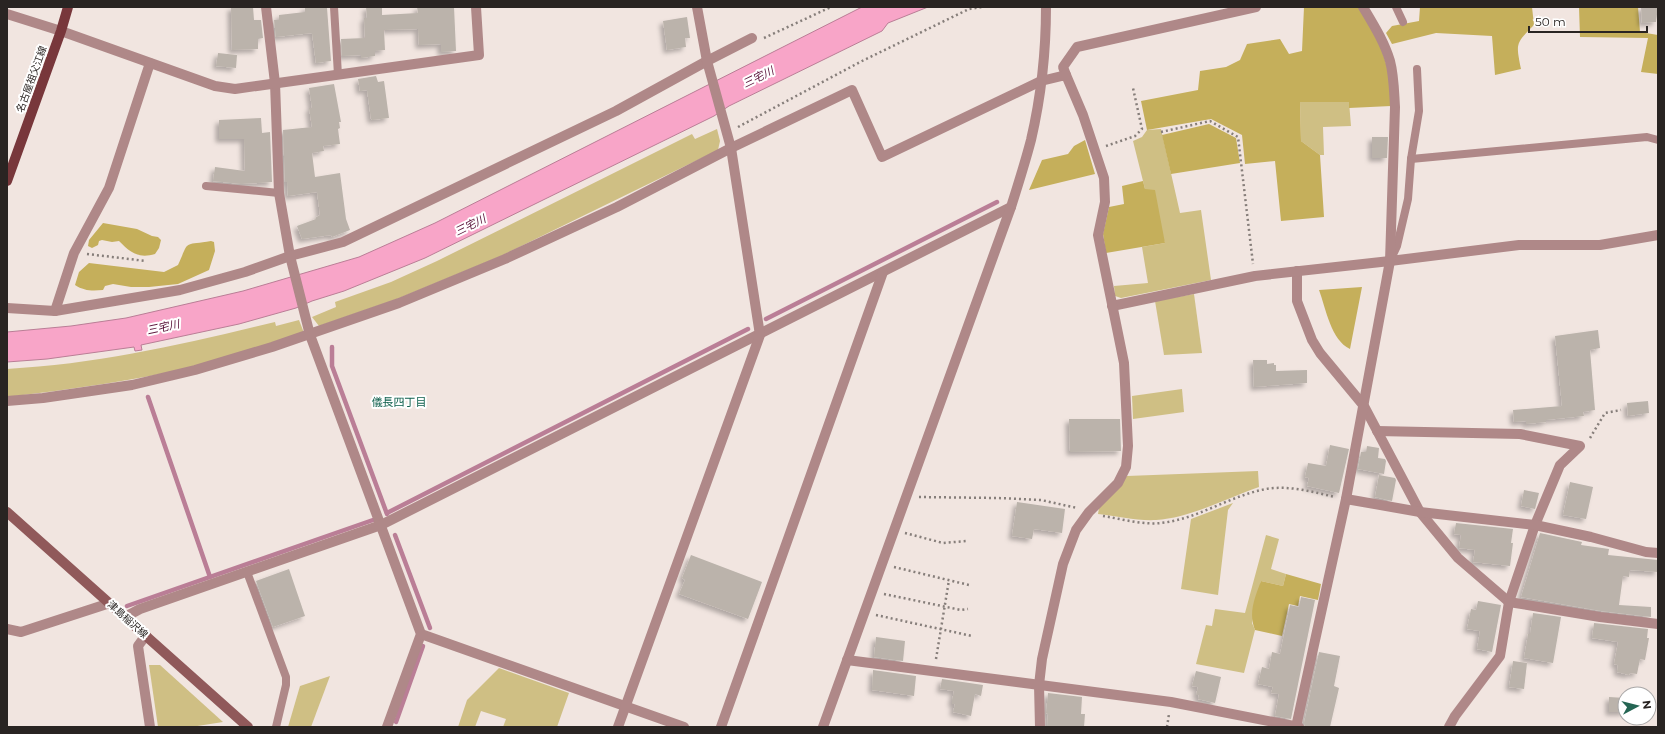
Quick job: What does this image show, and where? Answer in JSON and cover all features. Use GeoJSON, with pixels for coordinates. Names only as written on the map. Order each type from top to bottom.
{"type":"FeatureCollection","features":[{"type":"Feature","properties":{"kind":"main road","name":"名古屋祖父江線"},"geometry":{"type":"LineString","coordinates":[[7,180],[61,31],[68,7]]}},
{"type":"Feature","properties":{"kind":"main road","name":"津島稲沢線"},"geometry":{"type":"LineString","coordinates":[[7,512],[248,727]]}},
{"type":"Feature","properties":{"kind":"street"},"geometry":{"type":"LineString","coordinates":[[266,7],[275,83],[279,193],[291,258],[306,320],[421,634],[387,727]]}},
{"type":"Feature","properties":{"kind":"street"},"geometry":{"type":"LineString","coordinates":[[7,14],[61,31],[215,86],[235,89],[479,55],[476,7]]}},
{"type":"Feature","properties":{"kind":"street"},"geometry":{"type":"LineString","coordinates":[[618,727],[760,335],[731,148],[708,64],[697,7]]}},
{"type":"Feature","properties":{"kind":"street"},"geometry":{"type":"LineString","coordinates":[[823,727],[1011,207],[1031,140],[1041,81],[1045,43],[1046,7]]}},
{"type":"Feature","properties":{"kind":"street"},"geometry":{"type":"LineString","coordinates":[[1040,727],[1039,686],[1042,659],[1063,564],[1076,530],[1089,512],[1118,483],[1126,467],[1128,446],[1124,363],[1098,235],[1105,202],[1104,178],[1083,116],[1063,67],[1077,47],[1256,7]]}},
{"type":"Feature","properties":{"kind":"street"},"geometry":{"type":"LineString","coordinates":[[847,660],[1171,702],[1297,727],[1346,499],[1390,262],[1395,107],[1394,82],[1390,61],[1384,44],[1364,7]]}},
{"type":"Feature","properties":{"kind":"street"},"geometry":{"type":"LineString","coordinates":[[7,308],[55,311],[180,290],[246,272],[343,242],[616,111],[708,64],[752,38]]}},
{"type":"Feature","properties":{"kind":"street"},"geometry":{"type":"LineString","coordinates":[[55,311],[74,253],[109,188],[150,63]]}},
{"type":"Feature","properties":{"kind":"street"},"geometry":{"type":"LineString","coordinates":[[7,401],[43,398],[132,385],[195,370],[310,334],[399,303],[505,259],[617,206],[731,148],[852,90],[882,157],[1041,81],[1066,75]]}},
{"type":"Feature","properties":{"kind":"street"},"geometry":{"type":"LineString","coordinates":[[126,617],[140,609],[381,526],[1011,207]]}},
{"type":"Feature","properties":{"kind":"street"},"geometry":{"type":"LineString","coordinates":[[1112,306],[1255,276],[1390,262],[1519,245],[1600,245],[1658,236]]}},
{"type":"Feature","properties":{"kind":"street"},"geometry":{"type":"LineString","coordinates":[[1297,271],[1297,301],[1312,340],[1320,353],[1364,406],[1420,512],[1458,558],[1510,602],[1600,617],[1658,624]]}},
{"type":"Feature","properties":{"kind":"street"},"geometry":{"type":"LineString","coordinates":[[721,727],[883,272]]}},
{"type":"Feature","properties":{"kind":"street"},"geometry":{"type":"LineString","coordinates":[[1377,431],[1520,434],[1580,446],[1560,464],[1535,525],[1510,602],[1500,656],[1455,716],[1449,727]]}},
{"type":"Feature","properties":{"kind":"street"},"geometry":{"type":"LineString","coordinates":[[1346,499],[1420,512],[1535,525],[1646,552],[1658,553]]}},
{"type":"Feature","properties":{"kind":"street"},"geometry":{"type":"LineString","coordinates":[[7,629],[21,632],[110,603]]}},
{"type":"Feature","properties":{"kind":"street"},"geometry":{"type":"LineString","coordinates":[[421,634],[684,727]]}},
{"type":"Feature","properties":{"kind":"street"},"geometry":{"type":"LineString","coordinates":[[146,635],[138,646],[150,727]]}},
{"type":"Feature","properties":{"kind":"lane"},"geometry":{"type":"LineString","coordinates":[[334,7],[338,75]]}},
{"type":"Feature","properties":{"kind":"lane"},"geometry":{"type":"LineString","coordinates":[[1396,7],[1403,22]]}},
{"type":"Feature","properties":{"kind":"lane"},"geometry":{"type":"LineString","coordinates":[[1390,262],[1397,246],[1408,199],[1411,159],[1419,111],[1417,69]]}},
{"type":"Feature","properties":{"kind":"lane"},"geometry":{"type":"LineString","coordinates":[[1411,159],[1647,137],[1658,140]]}},
{"type":"Feature","properties":{"kind":"lane"},"geometry":{"type":"LineString","coordinates":[[206,186],[279,193]]}},
{"type":"Feature","properties":{"kind":"lane"},"geometry":{"type":"LineString","coordinates":[[247,572],[286,677],[286,685],[276,727]]}},
{"type":"Feature","properties":{"kind":"path"},"geometry":{"type":"LineString","coordinates":[[752,38],[759,41],[831,7]]}},
{"type":"Feature","properties":{"kind":"path"},"geometry":{"type":"LineString","coordinates":[[727,133],[862,61],[969,9],[982,7]]}},
{"type":"Feature","properties":{"kind":"path"},"geometry":{"type":"LineString","coordinates":[[1094,150],[1135,136],[1142,129],[1133,88]]}},
{"type":"Feature","properties":{"kind":"path"},"geometry":{"type":"LineString","coordinates":[[1161,132],[1210,122],[1238,137],[1255,276]]}},
{"type":"Feature","properties":{"kind":"path"},"geometry":{"type":"LineString","coordinates":[[74,253],[146,261]]}},
{"type":"Feature","properties":{"kind":"path"},"geometry":{"type":"LineString","coordinates":[[1577,448],[1588,441],[1605,412],[1621,410]]}},
{"type":"Feature","properties":{"kind":"path"},"geometry":{"type":"LineString","coordinates":[[907,496],[920,498],[998,498],[1041,500],[1099,516],[1161,523],[1202,512],[1265,489],[1280,488],[1300,490],[1346,499]]}},
{"type":"Feature","properties":{"kind":"path"},"geometry":{"type":"LineString","coordinates":[[894,530],[943,543],[967,540]]}},
{"type":"Feature","properties":{"kind":"path"},"geometry":{"type":"LineString","coordinates":[[882,565],[969,585]]}},
{"type":"Feature","properties":{"kind":"path"},"geometry":{"type":"LineString","coordinates":[[934,672],[949,580]]}},
{"type":"Feature","properties":{"kind":"path"},"geometry":{"type":"LineString","coordinates":[[872,591],[944,607],[961,610],[968,609]]}},
{"type":"Feature","properties":{"kind":"path"},"geometry":{"type":"LineString","coordinates":[[864,613],[972,636]]}},
{"type":"Feature","properties":{"kind":"shaded area"},"geometry":{"type":"Polygon","coordinates":[[[1304,7],[1359,7],[1374,33],[1383,53],[1389,77],[1391,106],[1349,108],[1349,102],[1300,102],[1301,141],[1320,155],[1324,217],[1281,221],[1275,161],[1245,164],[1242,135],[1211,119],[1147,130],[1141,101],[1198,90],[1200,71],[1226,67],[1240,60],[1247,44],[1280,39],[1289,54],[1302,51],[1304,7]]]}},
{"type":"Feature","properties":{"kind":"shaded area"},"geometry":{"type":"Polygon","coordinates":[[[1420,7],[1532,7],[1534,25],[1523,36],[1518,44],[1521,69],[1495,75],[1492,36],[1436,33],[1392,44],[1386,33],[1392,26],[1419,21],[1420,7]]]}},
{"type":"Feature","properties":{"kind":"shaded area"},"geometry":{"type":"Polygon","coordinates":[[[1579,7],[1638,7],[1640,32],[1658,35],[1658,74],[1641,72],[1648,38],[1580,37],[1579,7]]]}},
{"type":"Feature","properties":{"kind":"shaded area"},"geometry":{"type":"Polygon","coordinates":[[[1300,102],[1349,102],[1351,126],[1323,127],[1324,155],[1320,155],[1301,141],[1300,102]]]}},
{"type":"Feature","properties":{"kind":"shaded area"},"geometry":{"type":"Polygon","coordinates":[[[1209,124],[1236,138],[1240,163],[1171,174],[1162,135],[1209,124]]]}},
{"type":"Feature","properties":{"kind":"shaded area"},"geometry":{"type":"Polygon","coordinates":[[[717,129],[720,141],[718,150],[501,256],[397,299],[319,326],[312,317],[336,307],[335,302],[391,282],[437,261],[692,134],[695,139],[717,129]]]}},
{"type":"Feature","properties":{"kind":"shaded area"},"geometry":{"type":"Polygon","coordinates":[[[1161,129],[1180,213],[1201,210],[1211,280],[1121,298],[1115,296],[1114,286],[1148,283],[1142,247],[1165,243],[1145,189],[1133,141],[1142,137],[1147,130],[1161,129]]]}},
{"type":"Feature","properties":{"kind":"shaded area"},"geometry":{"type":"Polygon","coordinates":[[[1085,140],[1095,174],[1029,190],[1042,160],[1068,154],[1074,146],[1085,140]]]}},
{"type":"Feature","properties":{"kind":"shaded area"},"geometry":{"type":"Polygon","coordinates":[[[1143,181],[1145,189],[1155,190],[1165,243],[1106,253],[1103,234],[1109,207],[1124,204],[1122,186],[1143,181]]]}},
{"type":"Feature","properties":{"kind":"shaded area"},"geometry":{"type":"Polygon","coordinates":[[[103,223],[137,229],[152,236],[158,237],[161,240],[159,248],[155,254],[144,256],[135,254],[119,241],[112,242],[102,240],[99,241],[98,245],[92,248],[88,246],[89,240],[103,223]]]}},
{"type":"Feature","properties":{"kind":"shaded area"},"geometry":{"type":"Polygon","coordinates":[[[211,241],[214,242],[215,251],[209,270],[178,284],[131,287],[113,284],[105,286],[103,290],[88,290],[75,285],[79,272],[89,263],[164,272],[178,265],[188,245],[211,241]]]}},
{"type":"Feature","properties":{"kind":"shaded area"},"geometry":{"type":"Polygon","coordinates":[[[1362,287],[1350,349],[1338,339],[1330,323],[1319,290],[1362,287]]]}},
{"type":"Feature","properties":{"kind":"shaded area"},"geometry":{"type":"Polygon","coordinates":[[[1194,294],[1202,353],[1164,355],[1155,301],[1194,294]]]}},
{"type":"Feature","properties":{"kind":"shaded area"},"geometry":{"type":"Polygon","coordinates":[[[299,320],[304,333],[199,365],[175,371],[79,388],[7,397],[7,369],[75,363],[108,358],[208,338],[275,322],[276,326],[299,320]]]}},
{"type":"Feature","properties":{"kind":"shaded area"},"geometry":{"type":"Polygon","coordinates":[[[1182,389],[1184,412],[1133,419],[1132,396],[1182,389]]]}},
{"type":"Feature","properties":{"kind":"shaded area"},"geometry":{"type":"Polygon","coordinates":[[[1258,471],[1259,487],[1182,516],[1149,520],[1098,514],[1099,508],[1127,476],[1258,471]]]}},
{"type":"Feature","properties":{"kind":"shaded area"},"geometry":{"type":"Polygon","coordinates":[[[1233,503],[1228,510],[1218,595],[1181,589],[1191,519],[1233,503]]]}},
{"type":"Feature","properties":{"kind":"shaded area"},"geometry":{"type":"Polygon","coordinates":[[[1266,535],[1279,539],[1271,569],[1286,574],[1283,586],[1261,581],[1252,623],[1255,630],[1244,673],[1196,664],[1206,625],[1212,626],[1215,609],[1245,613],[1266,535]]]}},
{"type":"Feature","properties":{"kind":"shaded area"},"geometry":{"type":"Polygon","coordinates":[[[1286,574],[1321,584],[1318,600],[1300,596],[1298,606],[1289,604],[1282,636],[1255,630],[1252,611],[1261,581],[1283,586],[1286,574]]]}},
{"type":"Feature","properties":{"kind":"shaded area"},"geometry":{"type":"Polygon","coordinates":[[[149,665],[160,665],[223,722],[191,727],[158,727],[149,665]]]}},
{"type":"Feature","properties":{"kind":"shaded area"},"geometry":{"type":"Polygon","coordinates":[[[499,668],[569,693],[557,727],[503,727],[506,719],[481,711],[475,727],[458,727],[467,700],[499,668]]]}},
{"type":"Feature","properties":{"kind":"shaded area"},"geometry":{"type":"Polygon","coordinates":[[[330,676],[311,727],[288,727],[300,686],[330,676]]]}},
{"type":"Feature","properties":{"kind":"water","name":"三宅川"},"geometry":{"type":"Polygon","coordinates":[[[862,7],[928,7],[888,23],[882,31],[729,106],[714,116],[425,258],[344,291],[312,301],[296,308],[239,324],[141,345],[142,350],[135,351],[134,347],[47,359],[7,362],[7,332],[71,326],[126,318],[243,291],[359,257],[435,223],[862,7]]]}},
{"type":"Feature","properties":{"kind":"building"},"geometry":{"type":"Polygon","coordinates":[[[231,7],[253,7],[254,20],[261,20],[263,38],[258,39],[258,49],[232,50],[231,7]]]}},
{"type":"Feature","properties":{"kind":"building"},"geometry":{"type":"Polygon","coordinates":[[[305,7],[327,8],[331,61],[316,63],[312,33],[276,37],[274,20],[279,20],[279,15],[305,12],[305,7]]]}},
{"type":"Feature","properties":{"kind":"building"},"geometry":{"type":"Polygon","coordinates":[[[366,7],[382,7],[382,15],[418,13],[417,7],[454,7],[456,51],[441,52],[441,44],[419,45],[418,29],[384,30],[385,50],[375,51],[375,56],[361,58],[361,55],[342,56],[341,39],[365,38],[364,18],[367,18],[366,7]]]}},
{"type":"Feature","properties":{"kind":"building"},"geometry":{"type":"Polygon","coordinates":[[[1641,7],[1658,7],[1656,22],[1642,23],[1641,7]]]}},
{"type":"Feature","properties":{"kind":"building"},"geometry":{"type":"Polygon","coordinates":[[[687,17],[690,38],[685,38],[686,47],[667,50],[663,21],[687,17]]]}},
{"type":"Feature","properties":{"kind":"building"},"geometry":{"type":"Polygon","coordinates":[[[218,53],[237,55],[236,68],[216,66],[218,53]]]}},
{"type":"Feature","properties":{"kind":"building"},"geometry":{"type":"Polygon","coordinates":[[[376,76],[378,82],[384,81],[389,118],[372,120],[367,90],[360,91],[358,79],[376,76]]]}},
{"type":"Feature","properties":{"kind":"building"},"geometry":{"type":"Polygon","coordinates":[[[334,84],[341,122],[339,122],[340,128],[338,129],[340,144],[323,146],[324,151],[312,153],[315,177],[340,173],[346,219],[350,230],[332,237],[331,235],[302,239],[297,226],[316,219],[315,218],[320,215],[317,192],[288,196],[287,182],[285,182],[283,130],[312,127],[309,108],[312,108],[309,88],[334,84]]]}},
{"type":"Feature","properties":{"kind":"building"},"geometry":{"type":"Polygon","coordinates":[[[261,118],[262,133],[270,132],[272,182],[241,184],[213,181],[215,167],[245,171],[244,139],[219,139],[219,120],[261,118]]]}},
{"type":"Feature","properties":{"kind":"building"},"geometry":{"type":"Polygon","coordinates":[[[1372,137],[1388,137],[1387,158],[1372,158],[1372,137]]]}},
{"type":"Feature","properties":{"kind":"building"},"geometry":{"type":"Polygon","coordinates":[[[1598,330],[1600,348],[1590,350],[1595,410],[1583,412],[1584,416],[1546,420],[1546,422],[1526,424],[1526,421],[1514,422],[1513,410],[1562,406],[1555,336],[1598,330]]]}},
{"type":"Feature","properties":{"kind":"building"},"geometry":{"type":"Polygon","coordinates":[[[1253,360],[1267,360],[1267,364],[1274,363],[1274,365],[1276,365],[1276,371],[1307,370],[1307,383],[1254,387],[1253,360]]]}},
{"type":"Feature","properties":{"kind":"building"},"geometry":{"type":"Polygon","coordinates":[[[1648,401],[1649,413],[1628,416],[1627,403],[1648,401]]]}},
{"type":"Feature","properties":{"kind":"building"},"geometry":{"type":"Polygon","coordinates":[[[1069,419],[1120,419],[1121,451],[1070,452],[1069,419]]]}},
{"type":"Feature","properties":{"kind":"building"},"geometry":{"type":"Polygon","coordinates":[[[1330,445],[1349,449],[1339,493],[1307,486],[1309,478],[1305,477],[1308,463],[1326,466],[1330,445]]]}},
{"type":"Feature","properties":{"kind":"building"},"geometry":{"type":"Polygon","coordinates":[[[1367,446],[1379,448],[1378,458],[1385,459],[1386,461],[1384,474],[1358,469],[1361,452],[1366,452],[1367,446]]]}},
{"type":"Feature","properties":{"kind":"building"},"geometry":{"type":"Polygon","coordinates":[[[1379,475],[1395,478],[1396,480],[1392,501],[1375,497],[1379,475]]]}},
{"type":"Feature","properties":{"kind":"building"},"geometry":{"type":"Polygon","coordinates":[[[1570,482],[1593,487],[1586,519],[1563,515],[1570,482]]]}},
{"type":"Feature","properties":{"kind":"building"},"geometry":{"type":"Polygon","coordinates":[[[1524,490],[1539,493],[1535,509],[1521,506],[1524,490]]]}},
{"type":"Feature","properties":{"kind":"building"},"geometry":{"type":"Polygon","coordinates":[[[1017,502],[1065,509],[1062,533],[1034,529],[1032,539],[1012,536],[1017,502]]]}},
{"type":"Feature","properties":{"kind":"building"},"geometry":{"type":"Polygon","coordinates":[[[1456,523],[1513,529],[1510,566],[1473,562],[1475,550],[1459,548],[1461,535],[1454,534],[1456,523]]]}},
{"type":"Feature","properties":{"kind":"building"},"geometry":{"type":"Polygon","coordinates":[[[1540,533],[1582,542],[1581,545],[1609,549],[1608,555],[1658,560],[1658,572],[1630,570],[1629,577],[1623,576],[1619,605],[1651,607],[1651,617],[1601,611],[1521,597],[1540,533]]]}},
{"type":"Feature","properties":{"kind":"building"},"geometry":{"type":"Polygon","coordinates":[[[691,555],[762,582],[748,619],[679,594],[685,580],[682,578],[691,555]]]}},
{"type":"Feature","properties":{"kind":"building"},"geometry":{"type":"Polygon","coordinates":[[[289,569],[305,616],[273,627],[256,581],[289,569]]]}},
{"type":"Feature","properties":{"kind":"building"},"geometry":{"type":"Polygon","coordinates":[[[1301,597],[1315,600],[1291,719],[1275,716],[1279,694],[1271,693],[1273,687],[1258,684],[1262,667],[1269,669],[1272,652],[1280,654],[1290,605],[1299,607],[1301,597]]]}},
{"type":"Feature","properties":{"kind":"building"},"geometry":{"type":"Polygon","coordinates":[[[1478,601],[1501,605],[1492,652],[1477,649],[1480,631],[1467,629],[1471,609],[1476,610],[1478,601]]]}},
{"type":"Feature","properties":{"kind":"building"},"geometry":{"type":"Polygon","coordinates":[[[1533,613],[1561,617],[1553,663],[1524,658],[1533,613]]]}},
{"type":"Feature","properties":{"kind":"building"},"geometry":{"type":"Polygon","coordinates":[[[1594,623],[1648,629],[1647,638],[1649,638],[1645,660],[1640,659],[1637,674],[1630,673],[1629,675],[1617,672],[1618,665],[1614,664],[1618,642],[1592,638],[1594,623]]]}},
{"type":"Feature","properties":{"kind":"building"},"geometry":{"type":"Polygon","coordinates":[[[876,637],[905,641],[903,661],[874,657],[876,637]]]}},
{"type":"Feature","properties":{"kind":"building"},"geometry":{"type":"Polygon","coordinates":[[[1319,652],[1340,656],[1334,686],[1339,688],[1330,727],[1305,727],[1304,723],[1319,652]]]}},
{"type":"Feature","properties":{"kind":"building"},"geometry":{"type":"Polygon","coordinates":[[[1513,661],[1527,663],[1524,689],[1509,687],[1513,661]]]}},
{"type":"Feature","properties":{"kind":"building"},"geometry":{"type":"Polygon","coordinates":[[[873,670],[916,676],[914,696],[872,690],[873,670]]]}},
{"type":"Feature","properties":{"kind":"building"},"geometry":{"type":"Polygon","coordinates":[[[1196,671],[1221,677],[1215,703],[1198,699],[1199,695],[1196,695],[1198,687],[1192,686],[1196,671]]]}},
{"type":"Feature","properties":{"kind":"building"},"geometry":{"type":"Polygon","coordinates":[[[942,679],[983,685],[981,696],[975,694],[971,716],[953,712],[955,704],[952,704],[954,691],[940,689],[942,679]]]}},
{"type":"Feature","properties":{"kind":"building"},"geometry":{"type":"Polygon","coordinates":[[[1048,693],[1082,697],[1081,714],[1085,714],[1084,727],[1047,727],[1048,714],[1046,713],[1048,693]]]}},
{"type":"Feature","properties":{"kind":"building"},"geometry":{"type":"Polygon","coordinates":[[[1609,697],[1617,698],[1617,712],[1609,712],[1609,697]]]}},
{"type":"Feature","properties":{"kind":"waterway"},"geometry":{"type":"LineString","coordinates":[[766,319],[997,202]]}},
{"type":"Feature","properties":{"kind":"waterway"},"geometry":{"type":"LineString","coordinates":[[387,513],[748,329]]}},
{"type":"Feature","properties":{"kind":"waterway"},"geometry":{"type":"LineString","coordinates":[[332,347],[332,366],[387,514]]}},
{"type":"Feature","properties":{"kind":"waterway"},"geometry":{"type":"LineString","coordinates":[[148,397],[210,577]]}},
{"type":"Feature","properties":{"kind":"waterway"},"geometry":{"type":"LineString","coordinates":[[127,606],[373,520]]}},
{"type":"Feature","properties":{"kind":"waterway"},"geometry":{"type":"LineString","coordinates":[[395,535],[430,628]]}},
{"type":"Feature","properties":{"kind":"waterway"},"geometry":{"type":"LineString","coordinates":[[396,722],[423,646]]}},
{"type":"Feature","properties":{"kind":"district","name":"儀長四丁目"},"geometry":{"type":"Point","coordinates":[399,402]}}]}
